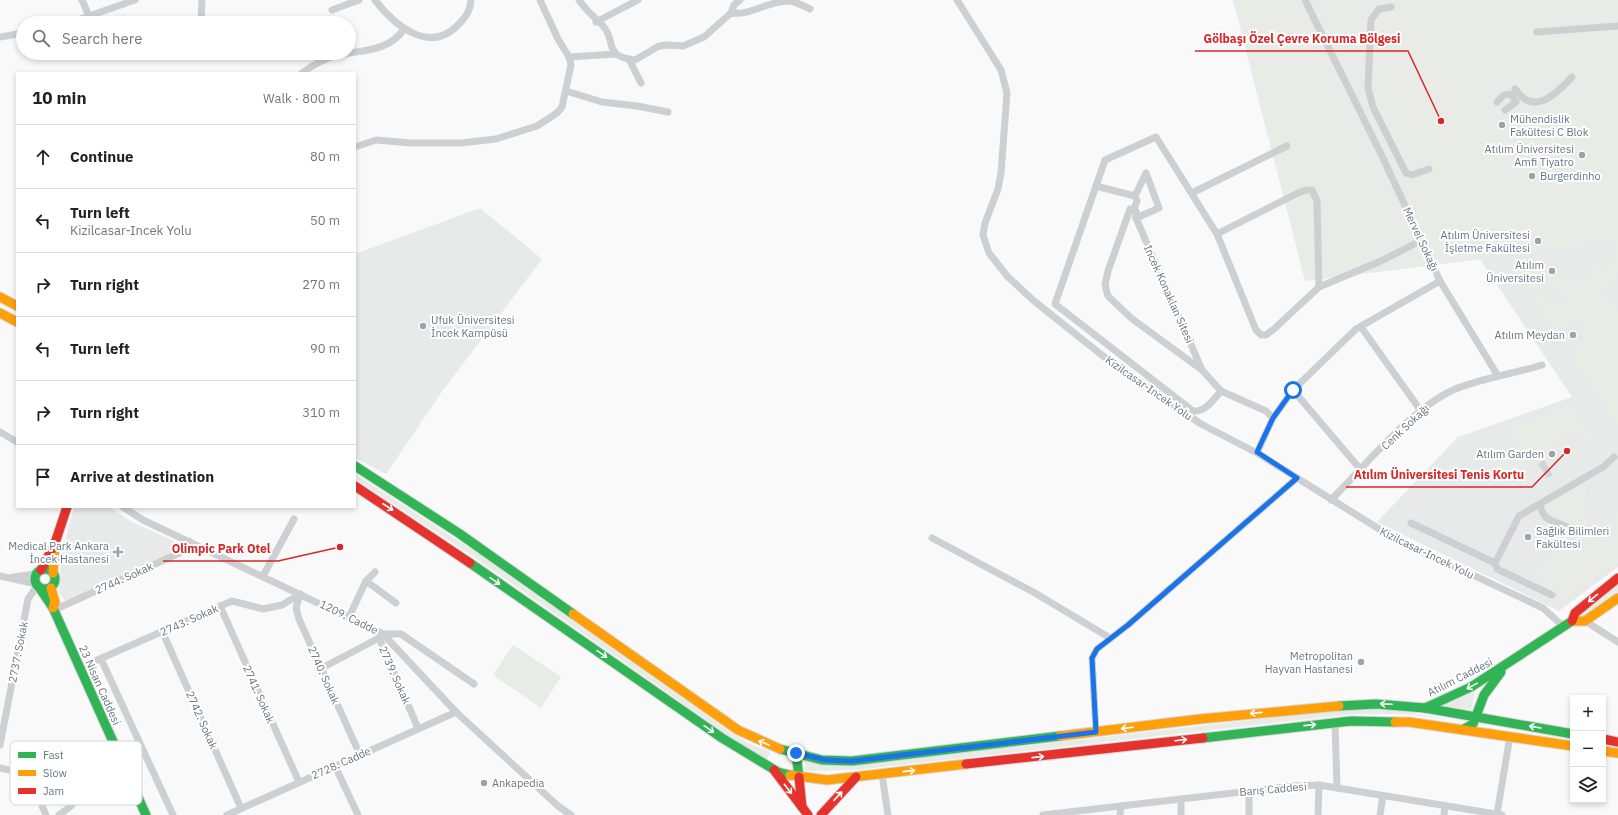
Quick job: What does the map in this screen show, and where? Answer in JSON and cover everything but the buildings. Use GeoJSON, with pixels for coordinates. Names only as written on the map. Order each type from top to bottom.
{"type":"FeatureCollection","features":[{"type":"Feature","properties":{"kind":"main road"},"geometry":{"type":"LineString","coordinates":[[0,297],[16,305]]}},
{"type":"Feature","properties":{"kind":"main road"},"geometry":{"type":"LineString","coordinates":[[0,313],[16,321]]}},
{"type":"Feature","properties":{"kind":"main road"},"geometry":{"type":"LineString","coordinates":[[356,467],[460,534],[720,718],[750,736],[781,749],[826,760],[852,761],[1309,708],[1376,704],[1425,708],[1570,733]]}},
{"type":"Feature","properties":{"kind":"main road"},"geometry":{"type":"LineString","coordinates":[[356,487],[402,516],[722,738],[774,770],[799,777],[828,780],[1335,723],[1391,720],[1464,729],[1570,746]]}},
{"type":"Feature","properties":{"kind":"main road"},"geometry":{"type":"LineString","coordinates":[[54,609],[48,603],[37,586],[35,579],[55,543],[67,508]]}},
{"type":"Feature","properties":{"kind":"main road"},"geometry":{"type":"LineString","coordinates":[[37,586],[44,590],[51,588],[55,581],[53,573],[55,543]]}},
{"type":"Feature","properties":{"kind":"main road"},"geometry":{"type":"LineString","coordinates":[[39,572],[47,569],[53,573]]}},
{"type":"Feature","properties":{"kind":"main road"},"geometry":{"type":"LineString","coordinates":[[1618,578],[1578,610],[1572,622],[1585,622],[1618,598]]}},
{"type":"Feature","properties":{"kind":"main road"},"geometry":{"type":"LineString","coordinates":[[51,588],[55,602],[54,609]]}},
{"type":"Feature","properties":{"kind":"main road","name":"23 Nisan Caddesi"},"geometry":{"type":"LineString","coordinates":[[54,609],[113,741]]}},
{"type":"Feature","properties":{"kind":"main road","name":"Atılım Caddesi"},"geometry":{"type":"LineString","coordinates":[[1425,708],[1471,687],[1506,666],[1572,622]]}},
{"type":"Feature","properties":{"kind":"main road","name":"Atılım Caddesi"},"geometry":{"type":"LineString","coordinates":[[1464,729],[1473,724],[1487,690],[1506,666]]}},
{"type":"Feature","properties":{"kind":"main road"},"geometry":{"type":"LineString","coordinates":[[1606,740],[1618,742]]}},
{"type":"Feature","properties":{"kind":"main road"},"geometry":{"type":"LineString","coordinates":[[781,749],[774,758],[774,770],[808,815]]}},
{"type":"Feature","properties":{"kind":"main road"},"geometry":{"type":"LineString","coordinates":[[1606,751],[1618,753]]}},
{"type":"Feature","properties":{"kind":"main road"},"geometry":{"type":"LineString","coordinates":[[796,753],[802,807]]}},
{"type":"Feature","properties":{"kind":"main road"},"geometry":{"type":"LineString","coordinates":[[820,815],[856,777]]}},
{"type":"Feature","properties":{"kind":"main road","name":"23 Nisan Caddesi"},"geometry":{"type":"LineString","coordinates":[[142,805],[146,815]]}},
{"type":"Feature","properties":{"kind":"street"},"geometry":{"type":"LineString","coordinates":[[82,0],[89,16],[135,0]]}},
{"type":"Feature","properties":{"kind":"street"},"geometry":{"type":"LineString","coordinates":[[201,16],[202,0]]}},
{"type":"Feature","properties":{"kind":"street"},"geometry":{"type":"LineString","coordinates":[[332,10],[359,0]]}},
{"type":"Feature","properties":{"kind":"street"},"geometry":{"type":"LineString","coordinates":[[375,0],[391,18],[404,29],[418,36],[427,38],[444,36],[454,29],[468,13],[472,0]]}},
{"type":"Feature","properties":{"kind":"street"},"geometry":{"type":"LineString","coordinates":[[356,146],[376,140],[411,143],[461,143],[496,139],[538,126],[548,121],[562,107],[571,70],[569,57],[558,39],[540,0]]}},
{"type":"Feature","properties":{"kind":"street"},"geometry":{"type":"LineString","coordinates":[[580,0],[596,22],[603,26],[606,30],[610,45],[616,54]]}},
{"type":"Feature","properties":{"kind":"street"},"geometry":{"type":"LineString","coordinates":[[569,57],[616,54],[629,59],[640,58],[658,46],[688,45],[704,37],[731,13],[734,5],[740,0]]}},
{"type":"Feature","properties":{"kind":"street","name":"Kizilcasar-Incek Yolu"},"geometry":{"type":"LineString","coordinates":[[957,0],[1001,70],[1007,92],[1001,173],[998,189],[985,223],[983,235],[985,244],[996,264],[1034,301],[1103,356],[1201,424],[1257,452],[1392,537],[1543,608],[1564,627]]}},
{"type":"Feature","properties":{"kind":"street","name":"Mervel Sokağı"},"geometry":{"type":"LineString","coordinates":[[1305,0],[1353,96],[1440,281],[1498,376]]}},
{"type":"Feature","properties":{"kind":"street"},"geometry":{"type":"LineString","coordinates":[[596,22],[635,1]]}},
{"type":"Feature","properties":{"kind":"street"},"geometry":{"type":"LineString","coordinates":[[731,13],[738,14],[766,5],[789,1],[810,9]]}},
{"type":"Feature","properties":{"kind":"street"},"geometry":{"type":"LineString","coordinates":[[1391,7],[1379,9],[1371,20],[1368,88],[1370,98],[1406,173],[1412,175],[1429,169]]}},
{"type":"Feature","properties":{"kind":"street"},"geometry":{"type":"LineString","coordinates":[[1537,32],[1618,26]]}},
{"type":"Feature","properties":{"kind":"street"},"geometry":{"type":"LineString","coordinates":[[356,53],[375,50],[387,44],[400,35],[404,29]]}},
{"type":"Feature","properties":{"kind":"street"},"geometry":{"type":"LineString","coordinates":[[0,37],[16,34]]}},
{"type":"Feature","properties":{"kind":"street"},"geometry":{"type":"LineString","coordinates":[[629,59],[641,84]]}},
{"type":"Feature","properties":{"kind":"street"},"geometry":{"type":"LineString","coordinates":[[303,72],[311,66],[325,60]]}},
{"type":"Feature","properties":{"kind":"street"},"geometry":{"type":"LineString","coordinates":[[1515,89],[1520,97],[1528,101],[1537,102],[1553,96],[1572,77]]}},
{"type":"Feature","properties":{"kind":"street"},"geometry":{"type":"LineString","coordinates":[[566,91],[602,102],[637,106],[668,112]]}},
{"type":"Feature","properties":{"kind":"street"},"geometry":{"type":"LineString","coordinates":[[1497,102],[1504,95],[1511,94],[1516,102],[1505,110]]}},
{"type":"Feature","properties":{"kind":"street"},"geometry":{"type":"LineString","coordinates":[[1221,391],[1205,408],[1199,411],[1193,411],[1055,304],[1105,160],[1156,137],[1217,234],[1256,330],[1261,335],[1266,335],[1274,329],[1319,288],[1381,261],[1420,241]]}},
{"type":"Feature","properties":{"kind":"street"},"geometry":{"type":"LineString","coordinates":[[1192,193],[1287,146]]}},
{"type":"Feature","properties":{"kind":"street"},"geometry":{"type":"LineString","coordinates":[[1136,218],[1159,208],[1146,173],[1135,196],[1137,201],[1134,209],[1130,209],[1108,271],[1106,293],[1113,302],[1132,318],[1202,370],[1221,391],[1266,411],[1273,418]]}},
{"type":"Feature","properties":{"kind":"street"},"geometry":{"type":"LineString","coordinates":[[1096,186],[1135,196]]}},
{"type":"Feature","properties":{"kind":"street"},"geometry":{"type":"LineString","coordinates":[[1217,234],[1298,193],[1306,190],[1312,190],[1316,201],[1319,288]]}},
{"type":"Feature","properties":{"kind":"street","name":"Incek Konaklan Sitesi"},"geometry":{"type":"LineString","coordinates":[[1134,209],[1137,213],[1136,218],[1202,370]]}},
{"type":"Feature","properties":{"kind":"street"},"geometry":{"type":"LineString","coordinates":[[1257,452],[1273,418],[1293,390],[1361,326],[1440,281]]}},
{"type":"Feature","properties":{"kind":"street"},"geometry":{"type":"LineString","coordinates":[[1361,326],[1421,411]]}},
{"type":"Feature","properties":{"kind":"street","name":"Cenk Sokağı"},"geometry":{"type":"LineString","coordinates":[[1331,500],[1433,401],[1455,390],[1498,376],[1542,366]]}},
{"type":"Feature","properties":{"kind":"street"},"geometry":{"type":"LineString","coordinates":[[1293,390],[1361,470]]}},
{"type":"Feature","properties":{"kind":"street"},"geometry":{"type":"LineString","coordinates":[[0,432],[16,441]]}},
{"type":"Feature","properties":{"kind":"street"},"geometry":{"type":"LineString","coordinates":[[1552,595],[1497,569],[1495,563],[1519,516],[1603,467],[1614,457]]}},
{"type":"Feature","properties":{"kind":"street"},"geometry":{"type":"LineString","coordinates":[[1096,732],[1092,658],[1097,649],[1297,478]]}},
{"type":"Feature","properties":{"kind":"street"},"geometry":{"type":"LineString","coordinates":[[1540,504],[1541,512],[1544,516],[1566,527]]}},
{"type":"Feature","properties":{"kind":"street","name":"1209. Cadde"},"geometry":{"type":"LineString","coordinates":[[125,508],[144,520],[383,634],[456,712],[558,806],[571,815]]}},
{"type":"Feature","properties":{"kind":"street"},"geometry":{"type":"LineString","coordinates":[[263,576],[294,519]]}},
{"type":"Feature","properties":{"kind":"street"},"geometry":{"type":"LineString","coordinates":[[1411,523],[1495,563]]}},
{"type":"Feature","properties":{"kind":"street"},"geometry":{"type":"LineString","coordinates":[[932,538],[1035,593],[1110,638]]}},
{"type":"Feature","properties":{"kind":"street","name":"2744. Sokak"},"geometry":{"type":"LineString","coordinates":[[54,609],[186,550],[189,541]]}},
{"type":"Feature","properties":{"kind":"street"},"geometry":{"type":"LineString","coordinates":[[9,578],[39,572]]}},
{"type":"Feature","properties":{"kind":"street"},"geometry":{"type":"LineString","coordinates":[[348,617],[366,581],[375,572]]}},
{"type":"Feature","properties":{"kind":"street"},"geometry":{"type":"LineString","coordinates":[[0,576],[37,586]]}},
{"type":"Feature","properties":{"kind":"street"},"geometry":{"type":"LineString","coordinates":[[366,581],[396,603]]}},
{"type":"Feature","properties":{"kind":"street","name":"2737. Sokak"},"geometry":{"type":"LineString","coordinates":[[0,745],[28,599],[37,586]]}},
{"type":"Feature","properties":{"kind":"street","name":"2743. Sokak"},"geometry":{"type":"LineString","coordinates":[[80,668],[220,606],[232,602],[263,609],[282,605],[300,594]]}},
{"type":"Feature","properties":{"kind":"street","name":"2740. Sokak"},"geometry":{"type":"LineString","coordinates":[[300,594],[296,608],[320,669],[360,755]]}},
{"type":"Feature","properties":{"kind":"street","name":"2741. Sokak"},"geometry":{"type":"LineString","coordinates":[[220,606],[299,782]]}},
{"type":"Feature","properties":{"kind":"street"},"geometry":{"type":"LineString","coordinates":[[1585,622],[1618,642]]}},
{"type":"Feature","properties":{"kind":"street","name":"2742. Sokak"},"geometry":{"type":"LineString","coordinates":[[162,632],[241,808]]}},
{"type":"Feature","properties":{"kind":"street"},"geometry":{"type":"LineString","coordinates":[[383,634],[400,634],[474,684]]}},
{"type":"Feature","properties":{"kind":"street","name":"2739. Sokak"},"geometry":{"type":"LineString","coordinates":[[320,669],[379,638],[418,728]]}},
{"type":"Feature","properties":{"kind":"street"},"geometry":{"type":"LineString","coordinates":[[101,659],[139,741]]}},
{"type":"Feature","properties":{"kind":"street","name":"2728. Cadde"},"geometry":{"type":"LineString","coordinates":[[227,815],[456,712]]}},
{"type":"Feature","properties":{"kind":"street"},"geometry":{"type":"LineString","coordinates":[[1335,723],[1337,788]]}},
{"type":"Feature","properties":{"kind":"street"},"geometry":{"type":"LineString","coordinates":[[1499,815],[1510,736]]}},
{"type":"Feature","properties":{"kind":"street"},"geometry":{"type":"LineString","coordinates":[[142,748],[173,815]]}},
{"type":"Feature","properties":{"kind":"street"},"geometry":{"type":"LineString","coordinates":[[335,766],[358,815]]}},
{"type":"Feature","properties":{"kind":"street"},"geometry":{"type":"LineString","coordinates":[[0,768],[10,770]]}},
{"type":"Feature","properties":{"kind":"street"},"geometry":{"type":"LineString","coordinates":[[882,774],[888,815]]}},
{"type":"Feature","properties":{"kind":"street"},"geometry":{"type":"LineString","coordinates":[[1318,815],[1319,785]]}},
{"type":"Feature","properties":{"kind":"street","name":"Barış Caddesi"},"geometry":{"type":"LineString","coordinates":[[1047,815],[1293,786],[1319,785],[1499,815]]}},
{"type":"Feature","properties":{"kind":"street"},"geometry":{"type":"LineString","coordinates":[[1249,791],[1249,815]]}},
{"type":"Feature","properties":{"kind":"street"},"geometry":{"type":"LineString","coordinates":[[1380,815],[1383,796]]}},
{"type":"Feature","properties":{"kind":"street"},"geometry":{"type":"LineString","coordinates":[[1181,799],[1181,815]]}},
{"type":"Feature","properties":{"kind":"street"},"geometry":{"type":"LineString","coordinates":[[42,805],[46,815]]}},
{"type":"Feature","properties":{"kind":"street"},"geometry":{"type":"LineString","coordinates":[[59,815],[72,805]]}},
{"type":"Feature","properties":{"kind":"street"},"geometry":{"type":"LineString","coordinates":[[1120,806],[1120,815]]}},
{"type":"Feature","properties":{"kind":"street"},"geometry":{"type":"LineString","coordinates":[[1444,815],[1445,806]]}},
{"type":"Feature","properties":{"kind":"shaded area","name":"Atılım Üniversitesi"},"geometry":{"type":"Polygon","coordinates":[[[1233,0],[1618,0],[1618,273],[1602,292],[1618,310],[1618,429],[1564,345],[1574,348],[1582,344],[1585,337],[1584,329],[1577,323],[1568,323],[1561,329],[1561,339],[1533,298],[1540,296],[1548,298],[1552,304],[1558,305],[1563,301],[1564,295],[1559,292],[1527,291],[1514,272],[1513,258],[1534,262],[1537,273],[1586,281],[1590,264],[1610,267],[1613,243],[1305,281],[1233,0]]]}},
{"type":"Feature","properties":{"kind":"shaded area","name":"Atılım Üniversitesi"},"geometry":{"type":"Polygon","coordinates":[[[1582,0],[1618,2],[1618,567],[1559,611],[1377,522],[1458,437],[1572,397],[1425,177],[1582,0]]]}},
{"type":"Feature","properties":{"kind":"shaded area","name":"Ufuk Üniversitesi İncek Kampüsü"},"geometry":{"type":"Polygon","coordinates":[[[480,208],[542,259],[441,393],[386,474],[356,459],[356,254],[480,208]]]}},
{"type":"Feature","properties":{"kind":"shaded area"},"geometry":{"type":"Polygon","coordinates":[[[1570,404],[1597,442],[1588,448],[1578,431],[1568,432],[1566,439],[1508,475],[1491,469],[1487,464],[1516,447],[1506,429],[1570,404]]]}},
{"type":"Feature","properties":{"kind":"shaded area"},"geometry":{"type":"Polygon","coordinates":[[[1544,460],[1553,475],[1547,478],[1538,464],[1544,460]]]}},
{"type":"Feature","properties":{"kind":"shaded area"},"geometry":{"type":"Polygon","coordinates":[[[356,475],[477,553],[730,732],[748,743],[770,752],[767,760],[725,733],[471,555],[356,480],[356,475]]]}},
{"type":"Feature","properties":{"kind":"shaded area"},"geometry":{"type":"Polygon","coordinates":[[[1586,488],[1588,522],[1564,534],[1571,521],[1543,510],[1555,497],[1567,492],[1586,488]]]}},
{"type":"Feature","properties":{"kind":"shaded area","name":"Medical Park Ankara İncek Hastanesi"},"geometry":{"type":"Polygon","coordinates":[[[74,508],[111,508],[130,521],[180,544],[183,548],[65,601],[59,593],[61,556],[74,508]]]}},
{"type":"Feature","properties":{"kind":"shaded area"},"geometry":{"type":"Polygon","coordinates":[[[1618,511],[1618,562],[1564,601],[1532,576],[1544,561],[1566,547],[1573,536],[1618,511]]]}},
{"type":"Feature","properties":{"kind":"shaded area"},"geometry":{"type":"Polygon","coordinates":[[[1618,585],[1618,591],[1582,617],[1581,613],[1618,585]]]}},
{"type":"Feature","properties":{"kind":"shaded area"},"geometry":{"type":"Polygon","coordinates":[[[513,645],[561,677],[541,708],[493,675],[513,645]]]}},
{"type":"Feature","properties":{"kind":"shaded area"},"geometry":{"type":"Polygon","coordinates":[[[1475,692],[1471,710],[1440,706],[1475,692]]]}},
{"type":"Feature","properties":{"kind":"shaded area"},"geometry":{"type":"Polygon","coordinates":[[[1362,709],[1401,711],[1450,720],[1405,714],[1352,714],[856,770],[805,771],[805,761],[1026,746],[1311,713],[1362,709]]]}},
{"type":"Feature","properties":{"kind":"traffic: fast"},"geometry":{"type":"LineString","coordinates":[[356,467],[460,534],[573,614]]}},
{"type":"Feature","properties":{"kind":"traffic: fast"},"geometry":{"type":"LineString","coordinates":[[470,563],[722,738],[778,772],[790,775]]}},
{"type":"Feature","properties":{"kind":"traffic: fast"},"geometry":{"type":"LineString","coordinates":[[45,569],[52,572],[55,579],[52,586],[45,589],[38,586],[35,579],[38,572],[45,569]]}},
{"type":"Feature","properties":{"kind":"traffic: fast"},"geometry":{"type":"LineString","coordinates":[[39,587],[53,608],[113,741]]}},
{"type":"Feature","properties":{"kind":"traffic: fast"},"geometry":{"type":"LineString","coordinates":[[1425,708],[1471,687],[1572,621]]}},
{"type":"Feature","properties":{"kind":"traffic: fast"},"geometry":{"type":"LineString","coordinates":[[1464,729],[1473,724],[1484,695],[1501,672]]}},
{"type":"Feature","properties":{"kind":"traffic: fast"},"geometry":{"type":"LineString","coordinates":[[1339,706],[1376,704],[1425,708],[1570,733]]}},
{"type":"Feature","properties":{"kind":"traffic: fast"},"geometry":{"type":"LineString","coordinates":[[1203,738],[1351,721],[1395,722]]}},
{"type":"Feature","properties":{"kind":"traffic: fast"},"geometry":{"type":"LineString","coordinates":[[780,749],[822,760],[852,761],[1060,736]]}},
{"type":"Feature","properties":{"kind":"traffic: fast"},"geometry":{"type":"LineString","coordinates":[[796,753],[799,777]]}},
{"type":"Feature","properties":{"kind":"traffic: fast"},"geometry":{"type":"LineString","coordinates":[[142,805],[146,815]]}},
{"type":"Feature","properties":{"kind":"traffic: slow"},"geometry":{"type":"LineString","coordinates":[[0,297],[16,305]]}},
{"type":"Feature","properties":{"kind":"traffic: slow"},"geometry":{"type":"LineString","coordinates":[[0,313],[16,321]]}},
{"type":"Feature","properties":{"kind":"traffic: slow"},"geometry":{"type":"LineString","coordinates":[[53,573],[55,543]]}},
{"type":"Feature","properties":{"kind":"traffic: slow"},"geometry":{"type":"LineString","coordinates":[[51,588],[55,602],[53,608]]}},
{"type":"Feature","properties":{"kind":"traffic: slow"},"geometry":{"type":"LineString","coordinates":[[1572,621],[1585,621],[1618,598]]}},
{"type":"Feature","properties":{"kind":"traffic: slow"},"geometry":{"type":"LineString","coordinates":[[573,614],[738,730],[780,749]]}},
{"type":"Feature","properties":{"kind":"traffic: slow"},"geometry":{"type":"LineString","coordinates":[[1060,736],[1200,719],[1339,706]]}},
{"type":"Feature","properties":{"kind":"traffic: slow"},"geometry":{"type":"LineString","coordinates":[[1395,722],[1409,722],[1570,746]]}},
{"type":"Feature","properties":{"kind":"traffic: slow"},"geometry":{"type":"LineString","coordinates":[[1606,751],[1618,753]]}},
{"type":"Feature","properties":{"kind":"traffic: slow"},"geometry":{"type":"LineString","coordinates":[[790,775],[827,780],[966,764]]}},
{"type":"Feature","properties":{"kind":"traffic: jam"},"geometry":{"type":"LineString","coordinates":[[356,487],[470,563]]}},
{"type":"Feature","properties":{"kind":"traffic: jam"},"geometry":{"type":"LineString","coordinates":[[41,570],[55,543],[67,508]]}},
{"type":"Feature","properties":{"kind":"traffic: jam"},"geometry":{"type":"LineString","coordinates":[[1572,621],[1575,613],[1618,578]]}},
{"type":"Feature","properties":{"kind":"traffic: jam"},"geometry":{"type":"LineString","coordinates":[[966,764],[1203,738]]}},
{"type":"Feature","properties":{"kind":"traffic: jam"},"geometry":{"type":"LineString","coordinates":[[1606,740],[1618,742]]}},
{"type":"Feature","properties":{"kind":"traffic: jam"},"geometry":{"type":"LineString","coordinates":[[774,770],[808,815]]}},
{"type":"Feature","properties":{"kind":"traffic: jam"},"geometry":{"type":"LineString","coordinates":[[799,777],[802,807]]}},
{"type":"Feature","properties":{"kind":"traffic: jam"},"geometry":{"type":"LineString","coordinates":[[821,815],[856,777]]}},
{"type":"Feature","properties":{"kind":"place","name":"Gölbaşı Özel Çevre Koruma Bölgesi"},"geometry":{"type":"Point","coordinates":[1441,121]}},
{"type":"Feature","properties":{"kind":"place","name":"Mühendislik Fakültesi C Blok"},"geometry":{"type":"Point","coordinates":[1502,125]}},
{"type":"Feature","properties":{"kind":"place","name":"Atılım Üniversitesi Amfi Tiyatro"},"geometry":{"type":"Point","coordinates":[1582,155]}},
{"type":"Feature","properties":{"kind":"place","name":"Burgerdinho"},"geometry":{"type":"Point","coordinates":[1532,176]}},
{"type":"Feature","properties":{"kind":"place","name":"Atılım Üniversitesi İşletme Fakültesi"},"geometry":{"type":"Point","coordinates":[1538,241]}},
{"type":"Feature","properties":{"kind":"place","name":"Atılım Üniversitesi"},"geometry":{"type":"Point","coordinates":[1552,271]}},
{"type":"Feature","properties":{"kind":"place","name":"Ufuk Üniversitesi İncek Kampüsü"},"geometry":{"type":"Point","coordinates":[423,326]}},
{"type":"Feature","properties":{"kind":"place","name":"Atılım Meydan"},"geometry":{"type":"Point","coordinates":[1573,335]}},
{"type":"Feature","properties":{"kind":"place","name":"Atılım Üniversitesi Tenis Kortu"},"geometry":{"type":"Point","coordinates":[1567,451]}},
{"type":"Feature","properties":{"kind":"place","name":"Atılım Garden"},"geometry":{"type":"Point","coordinates":[1552,454]}},
{"type":"Feature","properties":{"kind":"place","name":"Sağlık Bilimleri Fakültesi"},"geometry":{"type":"Point","coordinates":[1528,537]}},
{"type":"Feature","properties":{"kind":"place","name":"Olimpic Park Otel"},"geometry":{"type":"Point","coordinates":[340,547]}},
{"type":"Feature","properties":{"kind":"place","name":"Medical Park Ankara İncek Hastanesi"},"geometry":{"type":"Point","coordinates":[118,552]}},
{"type":"Feature","properties":{"kind":"place","name":"Metropolitan Hayvan Hastanesi"},"geometry":{"type":"Point","coordinates":[1361,662]}},
{"type":"Feature","properties":{"kind":"place","name":"Ankapedia"},"geometry":{"type":"Point","coordinates":[484,783]}},
{"type":"Feature","properties":{"kind":"route"},"geometry":{"type":"LineString","coordinates":[[796,753],[826,760],[843,762],[1096,732],[1092,658],[1097,649],[1128,625],[1297,478],[1257,452],[1273,418],[1293,390]]}}]}
